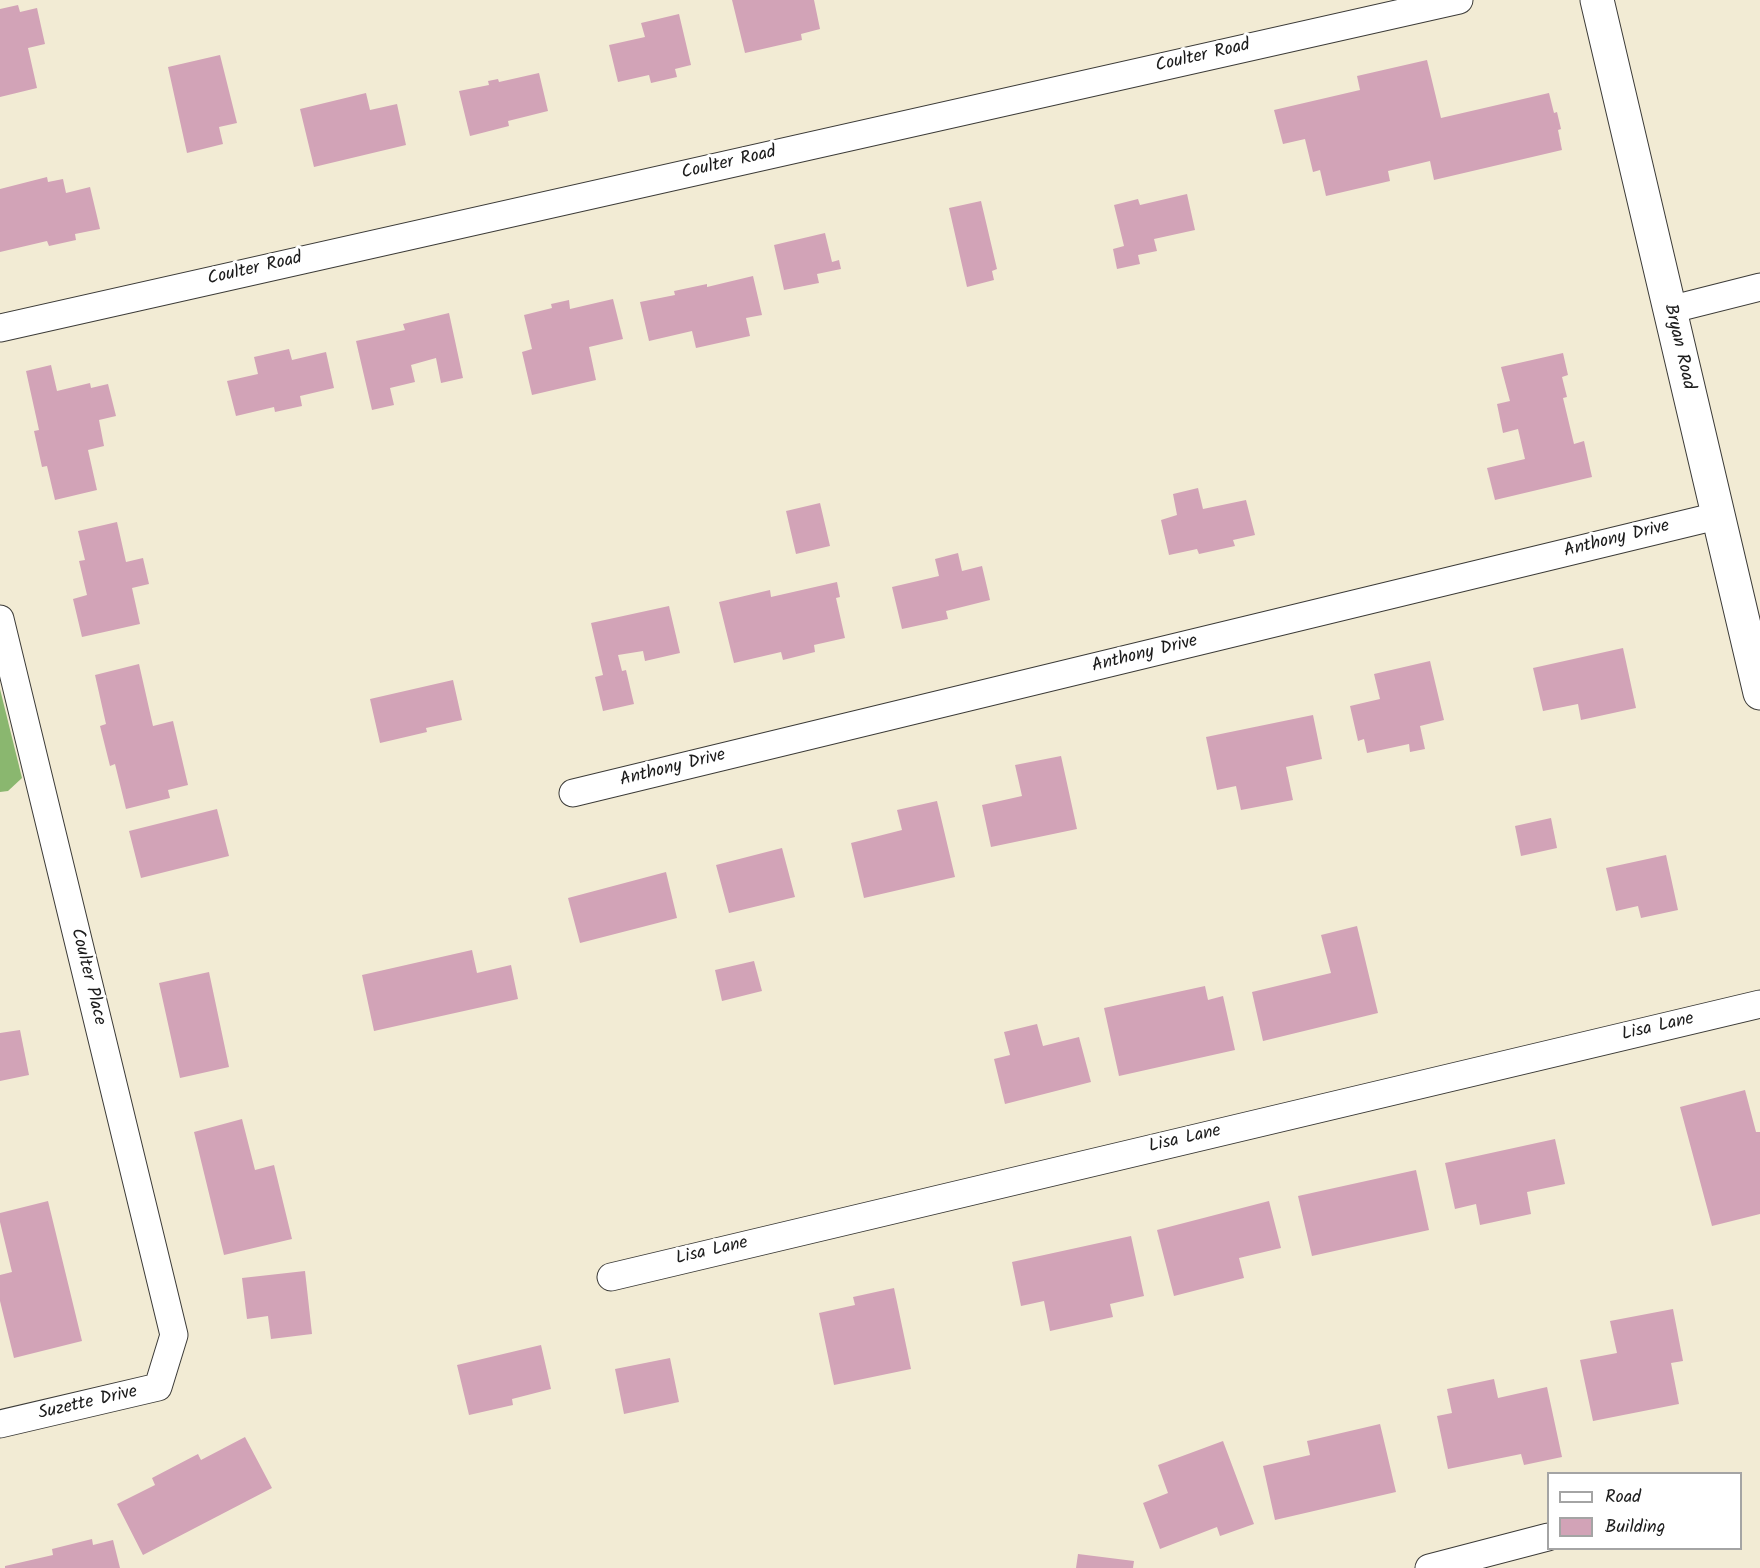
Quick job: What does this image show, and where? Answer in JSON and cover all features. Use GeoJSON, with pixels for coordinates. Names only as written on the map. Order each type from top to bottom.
{"type":"FeatureCollection","features":[{"type":"Feature","properties":{"kind":"street","name":"Coulter Road"},"geometry":{"type":"LineString","coordinates":[[0,328],[1458,0]]}},
{"type":"Feature","properties":{"kind":"street","name":"Bryan Road"},"geometry":{"type":"LineString","coordinates":[[1597,0],[1760,693]]}},
{"type":"Feature","properties":{"kind":"street"},"geometry":{"type":"LineString","coordinates":[[1669,309],[1760,287]]}},
{"type":"Feature","properties":{"kind":"street","name":"Anthony Drive"},"geometry":{"type":"LineString","coordinates":[[573,793],[1717,516]]}},
{"type":"Feature","properties":{"kind":"street","name":"Coulter Place"},"geometry":{"type":"LineString","coordinates":[[0,618],[174,1335]]}},
{"type":"Feature","properties":{"kind":"street","name":"Lisa Lane"},"geometry":{"type":"LineString","coordinates":[[611,1276],[1760,1004]]}},
{"type":"Feature","properties":{"kind":"street","name":"Suzette Drive"},"geometry":{"type":"LineString","coordinates":[[0,1424],[158,1387],[174,1335]]}},
{"type":"Feature","properties":{"kind":"street"},"geometry":{"type":"LineString","coordinates":[[1429,1568],[1547,1537]]}},
{"type":"Feature","properties":{"kind":"green space"},"geometry":{"type":"Polygon","coordinates":[[[0,689],[22,778],[8,791],[0,792],[0,689]]]}},
{"type":"Feature","properties":{"kind":"building"},"geometry":{"type":"Polygon","coordinates":[[[732,0],[814,0],[820,29],[801,34],[802,40],[745,53],[732,0]]]}},
{"type":"Feature","properties":{"kind":"building"},"geometry":{"type":"Polygon","coordinates":[[[18,5],[20,12],[37,8],[45,44],[28,48],[37,88],[0,97],[0,9],[18,5]]]}},
{"type":"Feature","properties":{"kind":"building"},"geometry":{"type":"Polygon","coordinates":[[[679,14],[691,65],[675,69],[677,77],[651,83],[649,75],[618,82],[609,45],[645,37],[641,23],[679,14]]]}},
{"type":"Feature","properties":{"kind":"building"},"geometry":{"type":"Polygon","coordinates":[[[220,55],[237,123],[219,127],[223,144],[187,153],[168,67],[220,55]]]}},
{"type":"Feature","properties":{"kind":"building"},"geometry":{"type":"Polygon","coordinates":[[[1427,60],[1441,118],[1549,93],[1561,129],[1558,130],[1562,150],[1434,180],[1430,161],[1388,171],[1390,181],[1326,196],[1320,170],[1313,172],[1305,139],[1283,144],[1274,110],[1360,90],[1357,76],[1427,60]]]}},
{"type":"Feature","properties":{"kind":"building"},"geometry":{"type":"Polygon","coordinates":[[[539,73],[548,111],[508,121],[509,126],[470,136],[459,91],[489,85],[488,81],[498,79],[499,82],[539,73]]]}},
{"type":"Feature","properties":{"kind":"building"},"geometry":{"type":"Polygon","coordinates":[[[366,93],[370,110],[397,104],[406,145],[314,167],[300,109],[366,93]]]}},
{"type":"Feature","properties":{"kind":"building"},"geometry":{"type":"Polygon","coordinates":[[[47,177],[48,182],[63,179],[66,193],[90,187],[100,229],[75,234],[76,240],[49,246],[47,241],[0,252],[0,189],[47,177]]]}},
{"type":"Feature","properties":{"kind":"building"},"geometry":{"type":"Polygon","coordinates":[[[1187,194],[1195,230],[1154,239],[1157,251],[1138,255],[1140,264],[1117,269],[1113,249],[1124,246],[1114,205],[1138,199],[1140,205],[1187,194]]]}},
{"type":"Feature","properties":{"kind":"building"},"geometry":{"type":"Polygon","coordinates":[[[981,201],[997,269],[992,271],[994,280],[967,287],[949,208],[981,201]]]}},
{"type":"Feature","properties":{"kind":"building"},"geometry":{"type":"Polygon","coordinates":[[[825,233],[832,262],[839,260],[841,269],[817,274],[819,283],[784,290],[774,245],[825,233]]]}},
{"type":"Feature","properties":{"kind":"building"},"geometry":{"type":"Polygon","coordinates":[[[753,276],[762,315],[746,318],[750,336],[696,348],[692,331],[649,341],[640,302],[675,295],[674,291],[707,284],[707,287],[753,276]]]}},
{"type":"Feature","properties":{"kind":"building"},"geometry":{"type":"Polygon","coordinates":[[[613,299],[623,339],[589,347],[596,380],[532,395],[522,352],[532,349],[524,315],[552,308],[551,304],[569,300],[570,309],[613,299]]]}},
{"type":"Feature","properties":{"kind":"building"},"geometry":{"type":"Polygon","coordinates":[[[449,313],[463,378],[441,383],[436,358],[411,365],[415,382],[390,388],[394,405],[372,410],[356,341],[405,330],[403,324],[449,313]]]}},
{"type":"Feature","properties":{"kind":"building"},"geometry":{"type":"Polygon","coordinates":[[[289,349],[292,360],[326,352],[334,388],[300,396],[302,406],[275,412],[274,407],[236,416],[227,381],[258,374],[254,357],[289,349]]]}},
{"type":"Feature","properties":{"kind":"building"},"geometry":{"type":"Polygon","coordinates":[[[1563,353],[1568,375],[1562,377],[1567,397],[1563,398],[1574,444],[1584,441],[1592,477],[1495,500],[1487,468],[1525,459],[1518,429],[1503,433],[1497,404],[1510,401],[1501,367],[1563,353]]]}},
{"type":"Feature","properties":{"kind":"building"},"geometry":{"type":"Polygon","coordinates":[[[51,365],[57,391],[90,383],[91,388],[108,384],[116,416],[99,420],[104,446],[88,450],[97,490],[55,500],[47,466],[42,467],[34,431],[39,430],[26,371],[51,365]]]}},
{"type":"Feature","properties":{"kind":"building"},"geometry":{"type":"Polygon","coordinates":[[[1198,488],[1203,509],[1246,500],[1255,535],[1233,540],[1235,546],[1199,554],[1197,549],[1169,555],[1161,520],[1177,515],[1173,494],[1198,488]]]}},
{"type":"Feature","properties":{"kind":"building"},"geometry":{"type":"Polygon","coordinates":[[[820,503],[830,546],[796,554],[786,511],[820,503]]]}},
{"type":"Feature","properties":{"kind":"building"},"geometry":{"type":"Polygon","coordinates":[[[117,522],[126,562],[143,558],[149,584],[132,588],[140,624],[82,637],[73,599],[87,595],[79,561],[85,560],[78,531],[117,522]]]}},
{"type":"Feature","properties":{"kind":"building"},"geometry":{"type":"Polygon","coordinates":[[[958,553],[962,571],[982,566],[990,600],[946,611],[948,619],[902,629],[892,587],[939,576],[935,559],[958,553]]]}},
{"type":"Feature","properties":{"kind":"building"},"geometry":{"type":"Polygon","coordinates":[[[837,582],[840,597],[836,598],[845,638],[814,645],[815,652],[783,660],[781,652],[734,663],[719,602],[770,590],[771,597],[837,582]]]}},
{"type":"Feature","properties":{"kind":"building"},"geometry":{"type":"Polygon","coordinates":[[[669,606],[680,653],[645,661],[643,651],[618,655],[622,671],[626,670],[634,704],[603,711],[595,677],[603,675],[591,623],[669,606]]]}},
{"type":"Feature","properties":{"kind":"building"},"geometry":{"type":"Polygon","coordinates":[[[1623,648],[1636,708],[1581,720],[1578,704],[1543,711],[1533,668],[1623,648]]]}},
{"type":"Feature","properties":{"kind":"building"},"geometry":{"type":"Polygon","coordinates":[[[1430,661],[1444,720],[1420,726],[1425,749],[1410,752],[1409,744],[1367,753],[1364,739],[1358,741],[1350,706],[1380,699],[1374,674],[1430,661]]]}},
{"type":"Feature","properties":{"kind":"building"},"geometry":{"type":"Polygon","coordinates":[[[139,664],[153,726],[173,721],[188,785],[168,790],[170,798],[126,809],[115,764],[110,766],[100,726],[106,724],[95,675],[139,664]]]}},
{"type":"Feature","properties":{"kind":"building"},"geometry":{"type":"Polygon","coordinates":[[[453,680],[462,720],[426,728],[427,732],[380,743],[370,699],[453,680]]]}},
{"type":"Feature","properties":{"kind":"building"},"geometry":{"type":"Polygon","coordinates":[[[1313,715],[1322,759],[1286,767],[1293,800],[1241,810],[1236,786],[1217,790],[1206,737],[1313,715]]]}},
{"type":"Feature","properties":{"kind":"building"},"geometry":{"type":"Polygon","coordinates":[[[1061,756],[1077,829],[991,847],[982,805],[1022,796],[1015,765],[1061,756]]]}},
{"type":"Feature","properties":{"kind":"building"},"geometry":{"type":"Polygon","coordinates":[[[937,801],[955,877],[864,898],[851,843],[902,830],[897,810],[937,801]]]}},
{"type":"Feature","properties":{"kind":"building"},"geometry":{"type":"Polygon","coordinates":[[[217,809],[229,856],[141,878],[129,831],[217,809]]]}},
{"type":"Feature","properties":{"kind":"building"},"geometry":{"type":"Polygon","coordinates":[[[1551,818],[1557,848],[1521,856],[1515,826],[1551,818]]]}},
{"type":"Feature","properties":{"kind":"building"},"geometry":{"type":"Polygon","coordinates":[[[782,848],[795,897],[729,913],[716,865],[782,848]]]}},
{"type":"Feature","properties":{"kind":"building"},"geometry":{"type":"Polygon","coordinates":[[[1666,855],[1678,910],[1641,918],[1638,906],[1616,911],[1606,868],[1666,855]]]}},
{"type":"Feature","properties":{"kind":"building"},"geometry":{"type":"Polygon","coordinates":[[[666,872],[677,918],[580,943],[568,898],[666,872]]]}},
{"type":"Feature","properties":{"kind":"building"},"geometry":{"type":"Polygon","coordinates":[[[1357,926],[1378,1013],[1263,1041],[1252,992],[1331,973],[1321,935],[1357,926]]]}},
{"type":"Feature","properties":{"kind":"building"},"geometry":{"type":"Polygon","coordinates":[[[472,950],[477,973],[511,965],[518,999],[374,1031],[362,975],[472,950]]]}},
{"type":"Feature","properties":{"kind":"building"},"geometry":{"type":"Polygon","coordinates":[[[754,961],[762,991],[722,1001],[715,970],[754,961]]]}},
{"type":"Feature","properties":{"kind":"building"},"geometry":{"type":"Polygon","coordinates":[[[209,972],[229,1067],[180,1078],[159,983],[209,972]]]}},
{"type":"Feature","properties":{"kind":"building"},"geometry":{"type":"Polygon","coordinates":[[[1205,986],[1208,1000],[1223,996],[1235,1050],[1119,1076],[1104,1008],[1205,986]]]}},
{"type":"Feature","properties":{"kind":"building"},"geometry":{"type":"Polygon","coordinates":[[[1037,1024],[1043,1046],[1079,1037],[1091,1082],[1005,1104],[994,1059],[1010,1055],[1004,1032],[1037,1024]]]}},
{"type":"Feature","properties":{"kind":"building"},"geometry":{"type":"Polygon","coordinates":[[[20,1030],[29,1075],[0,1081],[0,1033],[20,1030]]]}},
{"type":"Feature","properties":{"kind":"building"},"geometry":{"type":"Polygon","coordinates":[[[1745,1090],[1756,1132],[1760,1132],[1760,1214],[1712,1226],[1680,1107],[1745,1090]]]}},
{"type":"Feature","properties":{"kind":"building"},"geometry":{"type":"Polygon","coordinates":[[[242,1119],[255,1170],[274,1165],[292,1239],[224,1255],[194,1132],[242,1119]]]}},
{"type":"Feature","properties":{"kind":"building"},"geometry":{"type":"Polygon","coordinates":[[[1555,1139],[1565,1184],[1527,1192],[1531,1214],[1480,1225],[1476,1204],[1455,1209],[1445,1163],[1555,1139]]]}},
{"type":"Feature","properties":{"kind":"building"},"geometry":{"type":"Polygon","coordinates":[[[1416,1170],[1429,1230],[1312,1256],[1298,1196],[1416,1170]]]}},
{"type":"Feature","properties":{"kind":"building"},"geometry":{"type":"Polygon","coordinates":[[[48,1201],[82,1341],[14,1358],[0,1301],[0,1275],[12,1272],[0,1213],[48,1201]]]}},
{"type":"Feature","properties":{"kind":"building"},"geometry":{"type":"Polygon","coordinates":[[[1269,1201],[1281,1248],[1239,1258],[1244,1278],[1174,1296],[1157,1230],[1269,1201]]]}},
{"type":"Feature","properties":{"kind":"building"},"geometry":{"type":"Polygon","coordinates":[[[1131,1236],[1144,1296],[1110,1304],[1113,1317],[1050,1331],[1044,1301],[1021,1306],[1012,1262],[1131,1236]]]}},
{"type":"Feature","properties":{"kind":"building"},"geometry":{"type":"Polygon","coordinates":[[[305,1271],[312,1334],[271,1339],[268,1316],[247,1319],[242,1278],[305,1271]]]}},
{"type":"Feature","properties":{"kind":"building"},"geometry":{"type":"Polygon","coordinates":[[[894,1288],[911,1369],[834,1385],[819,1313],[855,1305],[853,1297],[894,1288]]]}},
{"type":"Feature","properties":{"kind":"building"},"geometry":{"type":"Polygon","coordinates":[[[1673,1309],[1683,1361],[1671,1363],[1679,1404],[1593,1421],[1580,1360],[1617,1353],[1610,1321],[1673,1309]]]}},
{"type":"Feature","properties":{"kind":"building"},"geometry":{"type":"Polygon","coordinates":[[[541,1345],[551,1389],[512,1399],[513,1405],[469,1415],[457,1365],[541,1345]]]}},
{"type":"Feature","properties":{"kind":"building"},"geometry":{"type":"Polygon","coordinates":[[[670,1358],[679,1402],[624,1414],[615,1369],[670,1358]]]}},
{"type":"Feature","properties":{"kind":"building"},"geometry":{"type":"Polygon","coordinates":[[[1494,1379],[1498,1398],[1547,1387],[1562,1457],[1524,1465],[1521,1454],[1448,1469],[1437,1416],[1452,1413],[1447,1389],[1494,1379]]]}},
{"type":"Feature","properties":{"kind":"building"},"geometry":{"type":"Polygon","coordinates":[[[1380,1424],[1396,1492],[1275,1520],[1263,1466],[1310,1455],[1307,1441],[1380,1424]]]}},
{"type":"Feature","properties":{"kind":"building"},"geometry":{"type":"Polygon","coordinates":[[[245,1437],[272,1488],[143,1555],[117,1504],[155,1485],[152,1478],[198,1454],[201,1460],[245,1437]]]}},
{"type":"Feature","properties":{"kind":"building"},"geometry":{"type":"Polygon","coordinates":[[[1223,1441],[1254,1524],[1220,1536],[1217,1527],[1160,1549],[1143,1503],[1168,1493],[1158,1465],[1223,1441]]]}},
{"type":"Feature","properties":{"kind":"building"},"geometry":{"type":"Polygon","coordinates":[[[92,1539],[93,1545],[113,1540],[120,1568],[5,1568],[5,1566],[53,1555],[52,1549],[92,1539]]]}},
{"type":"Feature","properties":{"kind":"building"},"geometry":{"type":"Polygon","coordinates":[[[1078,1554],[1134,1561],[1133,1568],[1076,1568],[1078,1554]]]}}]}
